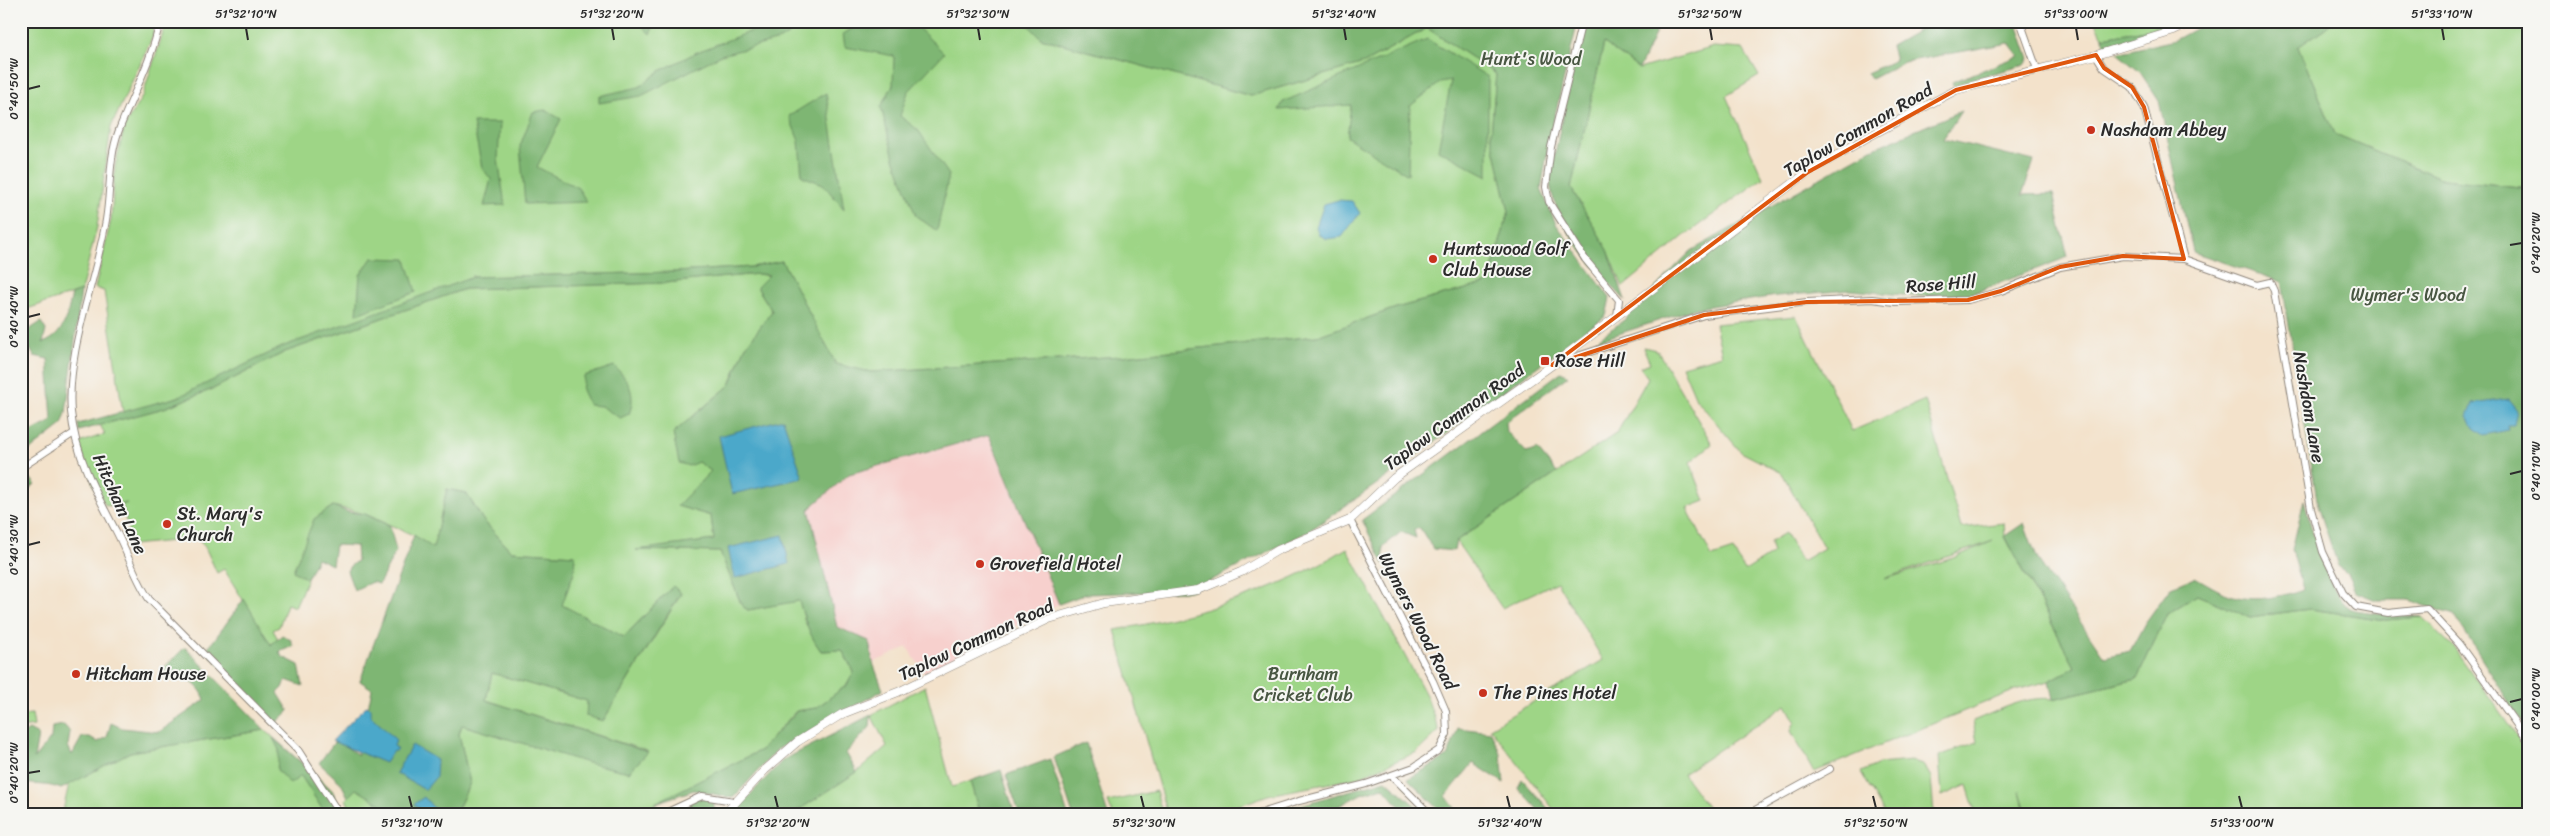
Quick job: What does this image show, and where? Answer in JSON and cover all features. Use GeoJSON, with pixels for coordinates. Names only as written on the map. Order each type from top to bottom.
{"type":"FeatureCollection","features":[{"type":"Feature","properties":{"kind":"street","name":"Hitcham Lane"},"geometry":{"type":"LineString","coordinates":[[160,21],[139,87],[119,131],[112,157],[106,220],[88,293],[72,379],[71,412],[74,433],[92,488],[116,532],[140,585],[149,599],[298,750],[340,815]]}},
{"type":"Feature","properties":{"kind":"street"},"geometry":{"type":"LineString","coordinates":[[1582,21],[1551,147],[1546,187],[1549,202],[1585,259],[1619,300],[1617,316]]}},
{"type":"Feature","properties":{"kind":"street"},"geometry":{"type":"LineString","coordinates":[[2020,21],[2037,69]]}},
{"type":"Feature","properties":{"kind":"street","name":"Taplow Common Road"},"geometry":{"type":"LineString","coordinates":[[724,815],[734,801],[765,770],[797,742],[842,714],[898,692],[1010,636],[1049,619],[1104,602],[1198,590],[1241,572],[1278,550],[1350,520],[1394,478],[1552,365],[1816,167],[1956,90],[2096,55],[2174,31],[2195,21]]}},
{"type":"Feature","properties":{"kind":"street"},"geometry":{"type":"LineString","coordinates":[[2096,55],[2104,68],[2132,88],[2144,107],[2184,259]]}},
{"type":"Feature","properties":{"kind":"street","name":"Rose Hill"},"geometry":{"type":"LineString","coordinates":[[1552,365],[1704,315],[1807,302],[1872,299],[1895,302],[1968,300],[2001,292],[2060,267],[2123,256],[2184,259]]}},
{"type":"Feature","properties":{"kind":"street","name":"Nashdom Lane"},"geometry":{"type":"LineString","coordinates":[[2184,259],[2257,285],[2270,282],[2274,291],[2311,509],[2323,552],[2343,593],[2356,607],[2388,613],[2427,609],[2459,644],[2529,742]]}},
{"type":"Feature","properties":{"kind":"street"},"geometry":{"type":"LineString","coordinates":[[21,468],[74,433]]}},
{"type":"Feature","properties":{"kind":"street","name":"Wymers Wood Road"},"geometry":{"type":"LineString","coordinates":[[1255,815],[1392,776],[1414,767],[1439,750],[1447,734],[1446,711],[1433,681],[1350,520]]}},
{"type":"Feature","properties":{"kind":"street"},"geometry":{"type":"LineString","coordinates":[[1746,815],[1830,769]]}},
{"type":"Feature","properties":{"kind":"street"},"geometry":{"type":"LineString","coordinates":[[1392,776],[1431,815]]}},
{"type":"Feature","properties":{"kind":"street"},"geometry":{"type":"LineString","coordinates":[[661,815],[702,796],[734,801]]}},
{"type":"Feature","properties":{"kind":"highlighted area"},"geometry":{"type":"Polygon","coordinates":[[[2096,55],[2104,68],[2132,87],[2144,107],[2184,259],[2123,256],[2060,267],[2001,291],[1968,300],[1807,302],[1704,315],[1552,365],[1808,172],[1956,90],[2096,55]]]}},
{"type":"Feature","properties":{"kind":"shaded area"},"geometry":{"type":"Polygon","coordinates":[[[989,435],[1059,604],[924,672],[907,647],[873,663],[869,641],[837,627],[809,509],[849,474],[989,435]]]}},
{"type":"Feature","properties":{"kind":"green space"},"geometry":{"type":"Polygon","coordinates":[[[21,21],[154,21],[153,36],[111,127],[97,227],[81,291],[21,311],[21,21]]]}},
{"type":"Feature","properties":{"kind":"green space"},"geometry":{"type":"Polygon","coordinates":[[[165,21],[1024,21],[1041,38],[1251,96],[1364,63],[1427,28],[1496,74],[1491,135],[1509,211],[1488,283],[1396,308],[1317,336],[1122,356],[871,372],[836,365],[782,261],[752,267],[676,272],[473,277],[472,275],[472,278],[367,317],[178,397],[123,413],[104,291],[95,288],[111,220],[115,166],[125,125],[142,97],[165,21]]]}},
{"type":"Feature","properties":{"kind":"green space"},"geometry":{"type":"Polygon","coordinates":[[[642,21],[653,21],[654,26],[650,34],[644,28],[642,21]]]}},
{"type":"Feature","properties":{"kind":"green space"},"geometry":{"type":"Polygon","coordinates":[[[786,21],[809,21],[780,40],[721,55],[641,96],[599,103],[599,96],[639,87],[660,71],[697,52],[759,28],[786,21]]]}},
{"type":"Feature","properties":{"kind":"green space"},"geometry":{"type":"Polygon","coordinates":[[[866,21],[911,21],[944,53],[908,92],[900,116],[918,130],[949,175],[937,231],[916,216],[894,158],[881,107],[893,85],[894,56],[845,47],[843,34],[866,21]]]}},
{"type":"Feature","properties":{"kind":"green space","name":"Hunt's Wood"},"geometry":{"type":"Polygon","coordinates":[[[1024,21],[1578,21],[1551,131],[1541,189],[1556,224],[1610,298],[1606,316],[1387,477],[1309,531],[1190,591],[1086,594],[1059,604],[989,435],[849,474],[809,509],[837,627],[869,641],[873,663],[883,690],[778,749],[733,798],[694,790],[655,803],[761,750],[797,711],[816,708],[847,685],[854,672],[842,650],[821,651],[810,633],[799,601],[748,610],[742,606],[720,552],[636,550],[714,540],[711,516],[677,506],[711,471],[698,462],[689,466],[679,463],[673,433],[730,385],[745,348],[772,311],[757,287],[769,275],[758,274],[665,283],[465,289],[285,352],[213,389],[164,408],[79,431],[78,424],[178,397],[284,346],[473,277],[676,272],[752,267],[782,261],[836,364],[871,372],[1122,356],[1317,336],[1396,308],[1488,283],[1509,211],[1491,135],[1496,74],[1427,28],[1364,63],[1251,96],[1041,38],[1024,21]]]}},
{"type":"Feature","properties":{"kind":"green space"},"geometry":{"type":"Polygon","coordinates":[[[1586,21],[1661,21],[1639,69],[1604,43],[1571,188],[1608,250],[1625,300],[1580,249],[1562,221],[1551,189],[1552,167],[1570,82],[1586,21]]]}},
{"type":"Feature","properties":{"kind":"green space"},"geometry":{"type":"Polygon","coordinates":[[[1929,21],[2016,21],[2029,59],[2025,65],[1972,79],[1954,87],[1952,82],[2019,56],[2009,43],[1904,62],[1871,79],[1867,73],[1895,60],[1891,46],[1923,28],[1929,21]]]}},
{"type":"Feature","properties":{"kind":"green space"},"geometry":{"type":"Polygon","coordinates":[[[2095,21],[2177,21],[2169,26],[2103,37],[2095,21]]]}},
{"type":"Feature","properties":{"kind":"green space"},"geometry":{"type":"Polygon","coordinates":[[[2177,21],[2183,21],[2173,27],[2104,46],[2103,37],[2168,26],[2177,21]]]}},
{"type":"Feature","properties":{"kind":"green space","name":"Wymer's Wood"},"geometry":{"type":"Polygon","coordinates":[[[2210,21],[2335,21],[2298,47],[2335,134],[2443,179],[2529,188],[2529,732],[2454,615],[2408,600],[2376,600],[2356,592],[2347,573],[2338,566],[2318,506],[2282,282],[2193,252],[2159,101],[2140,72],[2117,53],[2175,40],[2210,21]]]}},
{"type":"Feature","properties":{"kind":"green space"},"geometry":{"type":"Polygon","coordinates":[[[2335,21],[2529,21],[2529,188],[2443,179],[2335,134],[2298,47],[2335,21]]]}},
{"type":"Feature","properties":{"kind":"green space"},"geometry":{"type":"Polygon","coordinates":[[[1427,39],[1488,77],[1488,176],[1438,150],[1451,81],[1440,83],[1410,106],[1408,175],[1347,137],[1351,105],[1279,110],[1283,102],[1427,39]]]}},
{"type":"Feature","properties":{"kind":"green space"},"geometry":{"type":"Polygon","coordinates":[[[1604,43],[1639,69],[1714,47],[1743,49],[1759,76],[1726,96],[1763,178],[1684,236],[1623,287],[1608,250],[1571,188],[1604,43]]]}},
{"type":"Feature","properties":{"kind":"green space"},"geometry":{"type":"Polygon","coordinates":[[[826,93],[844,209],[823,184],[802,176],[799,141],[789,116],[826,93]]]}},
{"type":"Feature","properties":{"kind":"green space"},"geometry":{"type":"Polygon","coordinates":[[[545,110],[561,119],[537,167],[578,188],[587,202],[525,204],[520,146],[533,112],[545,110]]]}},
{"type":"Feature","properties":{"kind":"green space"},"geometry":{"type":"Polygon","coordinates":[[[1961,111],[1943,139],[2034,161],[2022,195],[2053,194],[2068,257],[1966,296],[1913,296],[1851,290],[1777,296],[1697,308],[1594,342],[1624,320],[1691,251],[1872,149],[1961,111]]]}},
{"type":"Feature","properties":{"kind":"green space"},"geometry":{"type":"Polygon","coordinates":[[[473,123],[500,123],[498,159],[505,205],[484,206],[491,179],[482,168],[473,123]]]}},
{"type":"Feature","properties":{"kind":"green space"},"geometry":{"type":"Polygon","coordinates":[[[372,258],[406,259],[416,292],[357,314],[360,275],[372,258]]]}},
{"type":"Feature","properties":{"kind":"green space"},"geometry":{"type":"Polygon","coordinates":[[[758,274],[769,276],[757,287],[772,311],[745,348],[730,385],[673,433],[676,446],[711,471],[678,506],[711,516],[714,540],[641,550],[720,552],[742,606],[748,610],[799,600],[805,622],[821,651],[842,650],[854,672],[847,685],[816,708],[796,711],[761,750],[634,815],[455,815],[470,783],[459,734],[462,725],[629,772],[647,751],[486,700],[492,673],[587,701],[603,721],[681,594],[673,586],[624,637],[561,605],[574,572],[575,555],[511,551],[483,520],[466,493],[447,489],[433,549],[413,535],[365,514],[333,506],[315,519],[293,571],[307,579],[295,607],[287,604],[279,627],[273,630],[278,639],[270,644],[224,569],[217,573],[205,547],[192,534],[173,541],[132,545],[122,505],[127,503],[106,506],[94,487],[79,443],[105,434],[100,425],[164,408],[213,389],[285,352],[465,289],[665,283],[758,274]]]}},
{"type":"Feature","properties":{"kind":"green space"},"geometry":{"type":"Polygon","coordinates":[[[81,291],[66,413],[62,425],[21,457],[21,437],[52,421],[48,359],[34,356],[28,345],[27,331],[41,322],[46,330],[43,343],[56,335],[64,323],[72,294],[81,291]]]}},
{"type":"Feature","properties":{"kind":"green space"},"geometry":{"type":"Polygon","coordinates":[[[1796,316],[1852,431],[1925,400],[1961,528],[2004,523],[2005,537],[2075,667],[2049,681],[2016,690],[1814,772],[1791,731],[1795,721],[1786,705],[1683,774],[1713,815],[1558,815],[1490,728],[1603,660],[1557,582],[1502,608],[1456,541],[1617,433],[1648,378],[1640,367],[1650,363],[1643,347],[1657,350],[1712,444],[1690,462],[1705,501],[1687,508],[1712,557],[1733,550],[1745,571],[1773,553],[1770,542],[1785,533],[1802,561],[1824,548],[1782,473],[1741,452],[1696,399],[1682,366],[1722,355],[1715,324],[1796,316]],[[1993,541],[1885,579],[1953,558],[1993,541]]]}},
{"type":"Feature","properties":{"kind":"green space"},"geometry":{"type":"Polygon","coordinates":[[[614,366],[630,387],[632,400],[629,414],[620,418],[601,406],[589,405],[582,390],[584,376],[614,366]]]}},
{"type":"Feature","properties":{"kind":"green space"},"geometry":{"type":"Polygon","coordinates":[[[1561,372],[1568,376],[1506,422],[1507,432],[1527,453],[1537,449],[1557,473],[1456,541],[1454,551],[1433,549],[1420,528],[1414,530],[1416,538],[1401,532],[1383,547],[1384,564],[1362,520],[1561,372]]]}},
{"type":"Feature","properties":{"kind":"green space"},"geometry":{"type":"Polygon","coordinates":[[[27,474],[35,484],[21,497],[21,477],[27,474]]]}},
{"type":"Feature","properties":{"kind":"green space"},"geometry":{"type":"Polygon","coordinates":[[[447,489],[466,493],[483,520],[511,551],[575,555],[574,572],[562,605],[624,637],[673,586],[681,593],[603,721],[586,716],[587,701],[492,673],[486,700],[648,752],[629,772],[588,763],[462,725],[459,734],[470,783],[455,815],[399,815],[356,789],[348,797],[341,783],[319,763],[336,740],[358,755],[372,689],[360,681],[414,535],[433,548],[447,489]]]}},
{"type":"Feature","properties":{"kind":"green space"},"geometry":{"type":"Polygon","coordinates":[[[2304,500],[2327,575],[2334,589],[2350,608],[2372,613],[2422,617],[2386,620],[2310,609],[2250,617],[2197,595],[2167,614],[2137,679],[2053,699],[2049,681],[2075,667],[2005,536],[2024,523],[2037,558],[2104,657],[2130,651],[2145,623],[2171,587],[2195,577],[2226,593],[2248,599],[2277,597],[2303,589],[2292,550],[2304,500]]]}},
{"type":"Feature","properties":{"kind":"green space"},"geometry":{"type":"Polygon","coordinates":[[[333,506],[348,512],[365,514],[390,526],[396,551],[379,584],[372,582],[354,590],[347,571],[357,561],[356,546],[335,545],[332,565],[317,558],[307,579],[293,571],[314,519],[333,506]]]}},
{"type":"Feature","properties":{"kind":"green space","name":"Burnham Cricket Club"},"geometry":{"type":"Polygon","coordinates":[[[1347,548],[1426,695],[1439,731],[1417,752],[1357,778],[1268,795],[1212,815],[1167,815],[1115,630],[1206,610],[1264,590],[1320,564],[1347,548]]]}},
{"type":"Feature","properties":{"kind":"green space"},"geometry":{"type":"Polygon","coordinates":[[[2197,595],[2250,617],[2310,609],[2386,620],[2422,617],[2454,648],[2529,754],[2529,815],[2027,815],[2020,791],[2026,815],[1967,815],[1975,811],[1967,785],[1942,796],[1939,756],[1977,742],[1973,721],[2033,699],[2053,699],[2137,679],[2167,614],[2197,595]]]}},
{"type":"Feature","properties":{"kind":"green space"},"geometry":{"type":"Polygon","coordinates":[[[244,599],[271,645],[282,635],[291,640],[293,646],[279,652],[283,657],[299,665],[303,686],[286,680],[283,688],[278,693],[289,711],[276,723],[206,651],[244,599]]]}},
{"type":"Feature","properties":{"kind":"green space"},"geometry":{"type":"Polygon","coordinates":[[[185,647],[265,730],[130,752],[61,789],[21,782],[21,735],[29,730],[38,735],[34,759],[51,738],[52,727],[64,725],[70,732],[68,746],[72,755],[82,737],[90,737],[98,742],[107,737],[111,723],[122,728],[159,732],[205,700],[193,683],[174,674],[160,672],[185,647]]]}},
{"type":"Feature","properties":{"kind":"green space"},"geometry":{"type":"Polygon","coordinates":[[[925,686],[952,787],[970,781],[980,815],[791,815],[857,772],[887,746],[871,715],[925,686]]]}},
{"type":"Feature","properties":{"kind":"green space"},"geometry":{"type":"Polygon","coordinates":[[[32,714],[34,726],[21,728],[21,715],[32,714]]]}},
{"type":"Feature","properties":{"kind":"green space"},"geometry":{"type":"Polygon","coordinates":[[[871,715],[870,727],[846,753],[857,772],[791,815],[731,815],[783,760],[871,715]]]}},
{"type":"Feature","properties":{"kind":"green space"},"geometry":{"type":"Polygon","coordinates":[[[1458,728],[1491,732],[1501,755],[1504,783],[1473,763],[1446,796],[1460,815],[1445,815],[1408,779],[1448,756],[1458,728]]]}},
{"type":"Feature","properties":{"kind":"green space"},"geometry":{"type":"Polygon","coordinates":[[[265,730],[332,790],[343,815],[62,815],[69,784],[130,752],[265,730]]]}},
{"type":"Feature","properties":{"kind":"green space"},"geometry":{"type":"Polygon","coordinates":[[[273,738],[332,790],[343,815],[326,815],[301,776],[290,784],[277,770],[279,750],[273,738]]]}},
{"type":"Feature","properties":{"kind":"green space"},"geometry":{"type":"Polygon","coordinates":[[[1086,743],[1108,815],[1073,815],[1054,757],[1086,743]]]}},
{"type":"Feature","properties":{"kind":"green space"},"geometry":{"type":"Polygon","coordinates":[[[1050,759],[1068,815],[1020,815],[1006,775],[1050,759]]]}},
{"type":"Feature","properties":{"kind":"green space"},"geometry":{"type":"Polygon","coordinates":[[[1911,761],[1923,764],[1931,777],[1934,815],[1882,815],[1884,813],[1861,772],[1879,764],[1911,761]]]}},
{"type":"Feature","properties":{"kind":"green space"},"geometry":{"type":"Polygon","coordinates":[[[1001,770],[1015,815],[980,815],[970,781],[1001,770]]]}},
{"type":"Feature","properties":{"kind":"green space"},"geometry":{"type":"Polygon","coordinates":[[[1522,779],[1554,815],[1543,815],[1518,788],[1522,779]]]}},
{"type":"Feature","properties":{"kind":"green space"},"geometry":{"type":"Polygon","coordinates":[[[1386,780],[1426,815],[1399,815],[1403,810],[1383,787],[1361,794],[1337,807],[1348,815],[1267,815],[1386,780]]]}},
{"type":"Feature","properties":{"kind":"green space"},"geometry":{"type":"Polygon","coordinates":[[[356,788],[399,815],[353,815],[346,799],[356,788]]]}},
{"type":"Feature","properties":{"kind":"green space"},"geometry":{"type":"Polygon","coordinates":[[[1156,791],[1163,815],[1113,815],[1108,802],[1156,791]]]}},
{"type":"Feature","properties":{"kind":"green space"},"geometry":{"type":"Polygon","coordinates":[[[701,797],[714,800],[714,809],[718,815],[645,815],[701,797]]]}},
{"type":"Feature","properties":{"kind":"water"},"geometry":{"type":"Polygon","coordinates":[[[1338,200],[1352,201],[1360,213],[1342,237],[1327,239],[1319,235],[1316,227],[1324,204],[1338,200]]]}},
{"type":"Feature","properties":{"kind":"water"},"geometry":{"type":"Polygon","coordinates":[[[2508,399],[2517,410],[2514,425],[2508,425],[2509,430],[2484,435],[2474,428],[2468,417],[2473,404],[2508,399]]]}},
{"type":"Feature","properties":{"kind":"water"},"geometry":{"type":"Polygon","coordinates":[[[783,419],[803,478],[732,494],[719,436],[783,419]]]}},
{"type":"Feature","properties":{"kind":"water"},"geometry":{"type":"Polygon","coordinates":[[[783,535],[789,564],[735,578],[728,548],[783,535]]]}},
{"type":"Feature","properties":{"kind":"water"},"geometry":{"type":"Polygon","coordinates":[[[366,706],[371,708],[371,716],[396,740],[394,746],[397,748],[396,751],[393,751],[385,763],[332,741],[366,706]]]}},
{"type":"Feature","properties":{"kind":"water"},"geometry":{"type":"Polygon","coordinates":[[[412,745],[437,760],[436,777],[425,790],[396,773],[412,745]]]}},
{"type":"Feature","properties":{"kind":"water"},"geometry":{"type":"Polygon","coordinates":[[[424,797],[439,814],[429,815],[414,804],[424,797]]]}},
{"type":"Feature","properties":{"kind":"place","name":"Nashdom Abbey"},"geometry":{"type":"Point","coordinates":[2091,130]}},
{"type":"Feature","properties":{"kind":"place","name":"Huntswood Golf Club House"},"geometry":{"type":"Point","coordinates":[1433,259]}},
{"type":"Feature","properties":{"kind":"place","name":"Rose Hill"},"geometry":{"type":"Point","coordinates":[1545,361]}},
{"type":"Feature","properties":{"kind":"place","name":"St. Mary's Church"},"geometry":{"type":"Point","coordinates":[167,524]}},
{"type":"Feature","properties":{"kind":"place","name":"Grovefield Hotel"},"geometry":{"type":"Point","coordinates":[980,564]}},
{"type":"Feature","properties":{"kind":"place","name":"Hitcham House"},"geometry":{"type":"Point","coordinates":[76,674]}},
{"type":"Feature","properties":{"kind":"place","name":"The Pines Hotel"},"geometry":{"type":"Point","coordinates":[1483,693]}}]}
